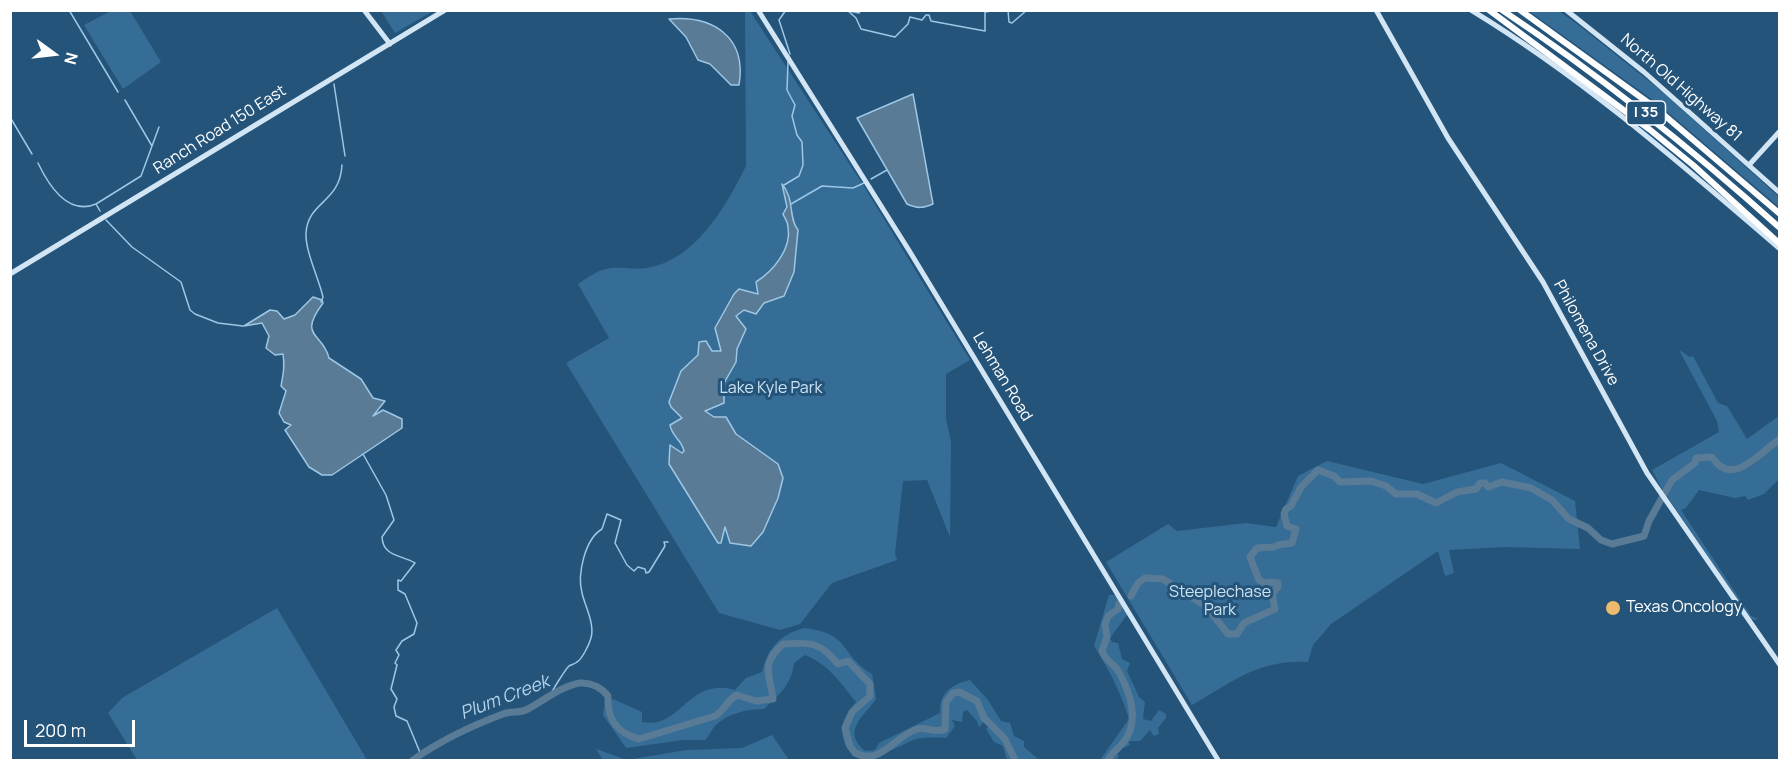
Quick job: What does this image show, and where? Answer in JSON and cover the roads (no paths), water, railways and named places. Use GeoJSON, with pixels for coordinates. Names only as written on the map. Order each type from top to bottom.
{"type":"FeatureCollection","features":[{"type":"Feature","properties":{"kind":"highway"},"geometry":{"type":"LineString","coordinates":[[1489,10],[1667,143],[1779,244]]}},
{"type":"Feature","properties":{"kind":"highway","name":"I 35"},"geometry":{"type":"LineString","coordinates":[[1502,10],[1592,72],[1648,115],[1713,168],[1779,228]]}},
{"type":"Feature","properties":{"kind":"highway","name":"I 35"},"geometry":{"type":"LineString","coordinates":[[1520,10],[1657,110],[1779,214]]}},
{"type":"Feature","properties":{"kind":"street"},"geometry":{"type":"LineString","coordinates":[[364,10],[390,44]]}},
{"type":"Feature","properties":{"kind":"street","name":"Ranch Road 150 East"},"geometry":{"type":"LineString","coordinates":[[10,274],[445,10]]}},
{"type":"Feature","properties":{"kind":"street","name":"Lehman Road"},"geometry":{"type":"LineString","coordinates":[[758,10],[910,252],[1218,760]]}},
{"type":"Feature","properties":{"kind":"street","name":"Philomena Drive"},"geometry":{"type":"LineString","coordinates":[[1376,10],[1448,138],[1543,282],[1630,444],[1661,494],[1779,664]]}},
{"type":"Feature","properties":{"kind":"street"},"geometry":{"type":"LineString","coordinates":[[1471,10],[1557,67],[1639,129],[1779,249]]}},
{"type":"Feature","properties":{"kind":"street","name":"North Old Highway 81"},"geometry":{"type":"LineString","coordinates":[[1566,10],[1644,72],[1779,193]]}},
{"type":"Feature","properties":{"kind":"street"},"geometry":{"type":"LineString","coordinates":[[1749,165],[1779,131]]}},
{"type":"Feature","properties":{"kind":"waterway"},"geometry":{"type":"LineString","coordinates":[[69,10],[118,92]]}},
{"type":"Feature","properties":{"kind":"waterway"},"geometry":{"type":"LineString","coordinates":[[786,10],[779,20],[790,54]]}},
{"type":"Feature","properties":{"kind":"waterway"},"geometry":{"type":"LineString","coordinates":[[847,10],[856,18],[861,29],[895,37],[908,24],[910,17],[922,20],[926,15],[929,15],[931,21],[985,31],[985,12],[998,10]]}},
{"type":"Feature","properties":{"kind":"waterway"},"geometry":{"type":"LineString","coordinates":[[849,11],[859,13],[861,10]]}},
{"type":"Feature","properties":{"kind":"waterway"},"geometry":{"type":"LineString","coordinates":[[1008,10],[1009,22],[1012,23],[1027,10]]}},
{"type":"Feature","properties":{"kind":"waterway"},"geometry":{"type":"LineString","coordinates":[[784,185],[799,176],[803,165],[802,142],[797,135],[792,116],[795,105],[787,90],[788,62]]}},
{"type":"Feature","properties":{"kind":"waterway"},"geometry":{"type":"LineString","coordinates":[[334,84],[345,156]]}},
{"type":"Feature","properties":{"kind":"waterway"},"geometry":{"type":"LineString","coordinates":[[125,100],[152,146]]}},
{"type":"Feature","properties":{"kind":"waterway"},"geometry":{"type":"LineString","coordinates":[[10,117],[32,154]]}},
{"type":"Feature","properties":{"kind":"waterway"},"geometry":{"type":"LineString","coordinates":[[100,211],[96,204],[141,176],[159,127]]}},
{"type":"Feature","properties":{"kind":"waterway"},"geometry":{"type":"LineString","coordinates":[[38,163],[53,188],[68,202],[86,207],[96,204]]}},
{"type":"Feature","properties":{"kind":"waterway"},"geometry":{"type":"LineString","coordinates":[[321,302],[323,297],[310,256],[306,233],[312,214],[336,187],[342,165]]}},
{"type":"Feature","properties":{"kind":"waterway"},"geometry":{"type":"LineString","coordinates":[[871,179],[887,170]]}},
{"type":"Feature","properties":{"kind":"waterway"},"geometry":{"type":"LineString","coordinates":[[791,204],[822,186],[853,188],[864,183]]}},
{"type":"Feature","properties":{"kind":"waterway"},"geometry":{"type":"LineString","coordinates":[[106,220],[132,247],[181,282],[190,310],[195,314],[218,323],[243,326]]}},
{"type":"Feature","properties":{"kind":"waterway","name":"Plum Creek"},"geometry":{"type":"LineString","coordinates":[[1278,545],[1292,543],[1296,529],[1287,526],[1284,514],[1301,487],[1318,470],[1334,476],[1340,482],[1371,481],[1386,486],[1396,494],[1417,494],[1436,503],[1457,492],[1476,489],[1480,483],[1485,483],[1488,487],[1502,482],[1531,488],[1552,500],[1569,519],[1588,528],[1601,540],[1612,544],[1644,536],[1649,521],[1672,480],[1695,463],[1696,458],[1712,457],[1720,466],[1728,470],[1737,469],[1755,459],[1780,439]]}},
{"type":"Feature","properties":{"kind":"waterway"},"geometry":{"type":"LineString","coordinates":[[363,454],[386,495],[394,520],[382,537],[383,544],[389,552],[415,563],[401,581],[398,580],[398,590],[405,594],[417,623],[414,634],[402,641],[396,650],[399,655],[395,663],[397,665],[391,689],[397,699],[394,707],[396,716],[407,721],[421,755]]}},
{"type":"Feature","properties":{"kind":"waterway"},"geometry":{"type":"LineString","coordinates":[[549,698],[567,668],[581,658],[591,638],[591,621],[581,585],[582,567],[587,549],[602,529],[607,514],[621,520],[615,543],[627,565],[634,571],[638,567],[645,569],[646,573],[649,572],[665,546],[664,542],[668,542]]}},
{"type":"Feature","properties":{"kind":"waterway","name":"Plum Creek"},"geometry":{"type":"LineString","coordinates":[[1131,596],[1138,583],[1145,578],[1163,579],[1206,606],[1228,634],[1237,634],[1244,623],[1275,609],[1272,594],[1278,587],[1278,583],[1269,582],[1267,584],[1259,580],[1250,557],[1257,548],[1274,547]]}},
{"type":"Feature","properties":{"kind":"waterway","name":"Plum Creek"},"geometry":{"type":"LineString","coordinates":[[1108,760],[1126,739],[1132,723],[1132,706],[1127,688],[1115,666],[1102,651],[1107,637],[1105,625],[1108,616],[1118,609],[1119,604]]}},
{"type":"Feature","properties":{"kind":"waterway","name":"Plum Creek"},"geometry":{"type":"LineString","coordinates":[[413,760],[434,746],[468,729],[506,713],[526,710],[559,691],[580,683],[592,685],[606,693],[609,712],[614,724],[624,733],[639,739],[715,716],[737,695],[756,701],[773,699],[768,670],[771,658],[783,644],[801,643],[820,647],[838,664],[848,661],[870,684],[870,696],[852,712],[845,728],[850,746],[855,753],[873,756],[917,729],[938,731],[945,729],[946,702],[953,693],[959,692],[977,701],[984,718],[1005,739],[1015,760]]}},
{"type":"Feature","properties":{"kind":"place","name":"Texas Oncology"},"geometry":{"type":"Point","coordinates":[1613,608]}},
{"type":"Feature","properties":{"kind":"park label","name":"Lake Kyle Park"},"geometry":{"type":"Point","coordinates":[771,389]}},
{"type":"Feature","properties":{"kind":"park label","name":"Steeplechase Park"},"geometry":{"type":"Point","coordinates":[1220,602]}}]}
